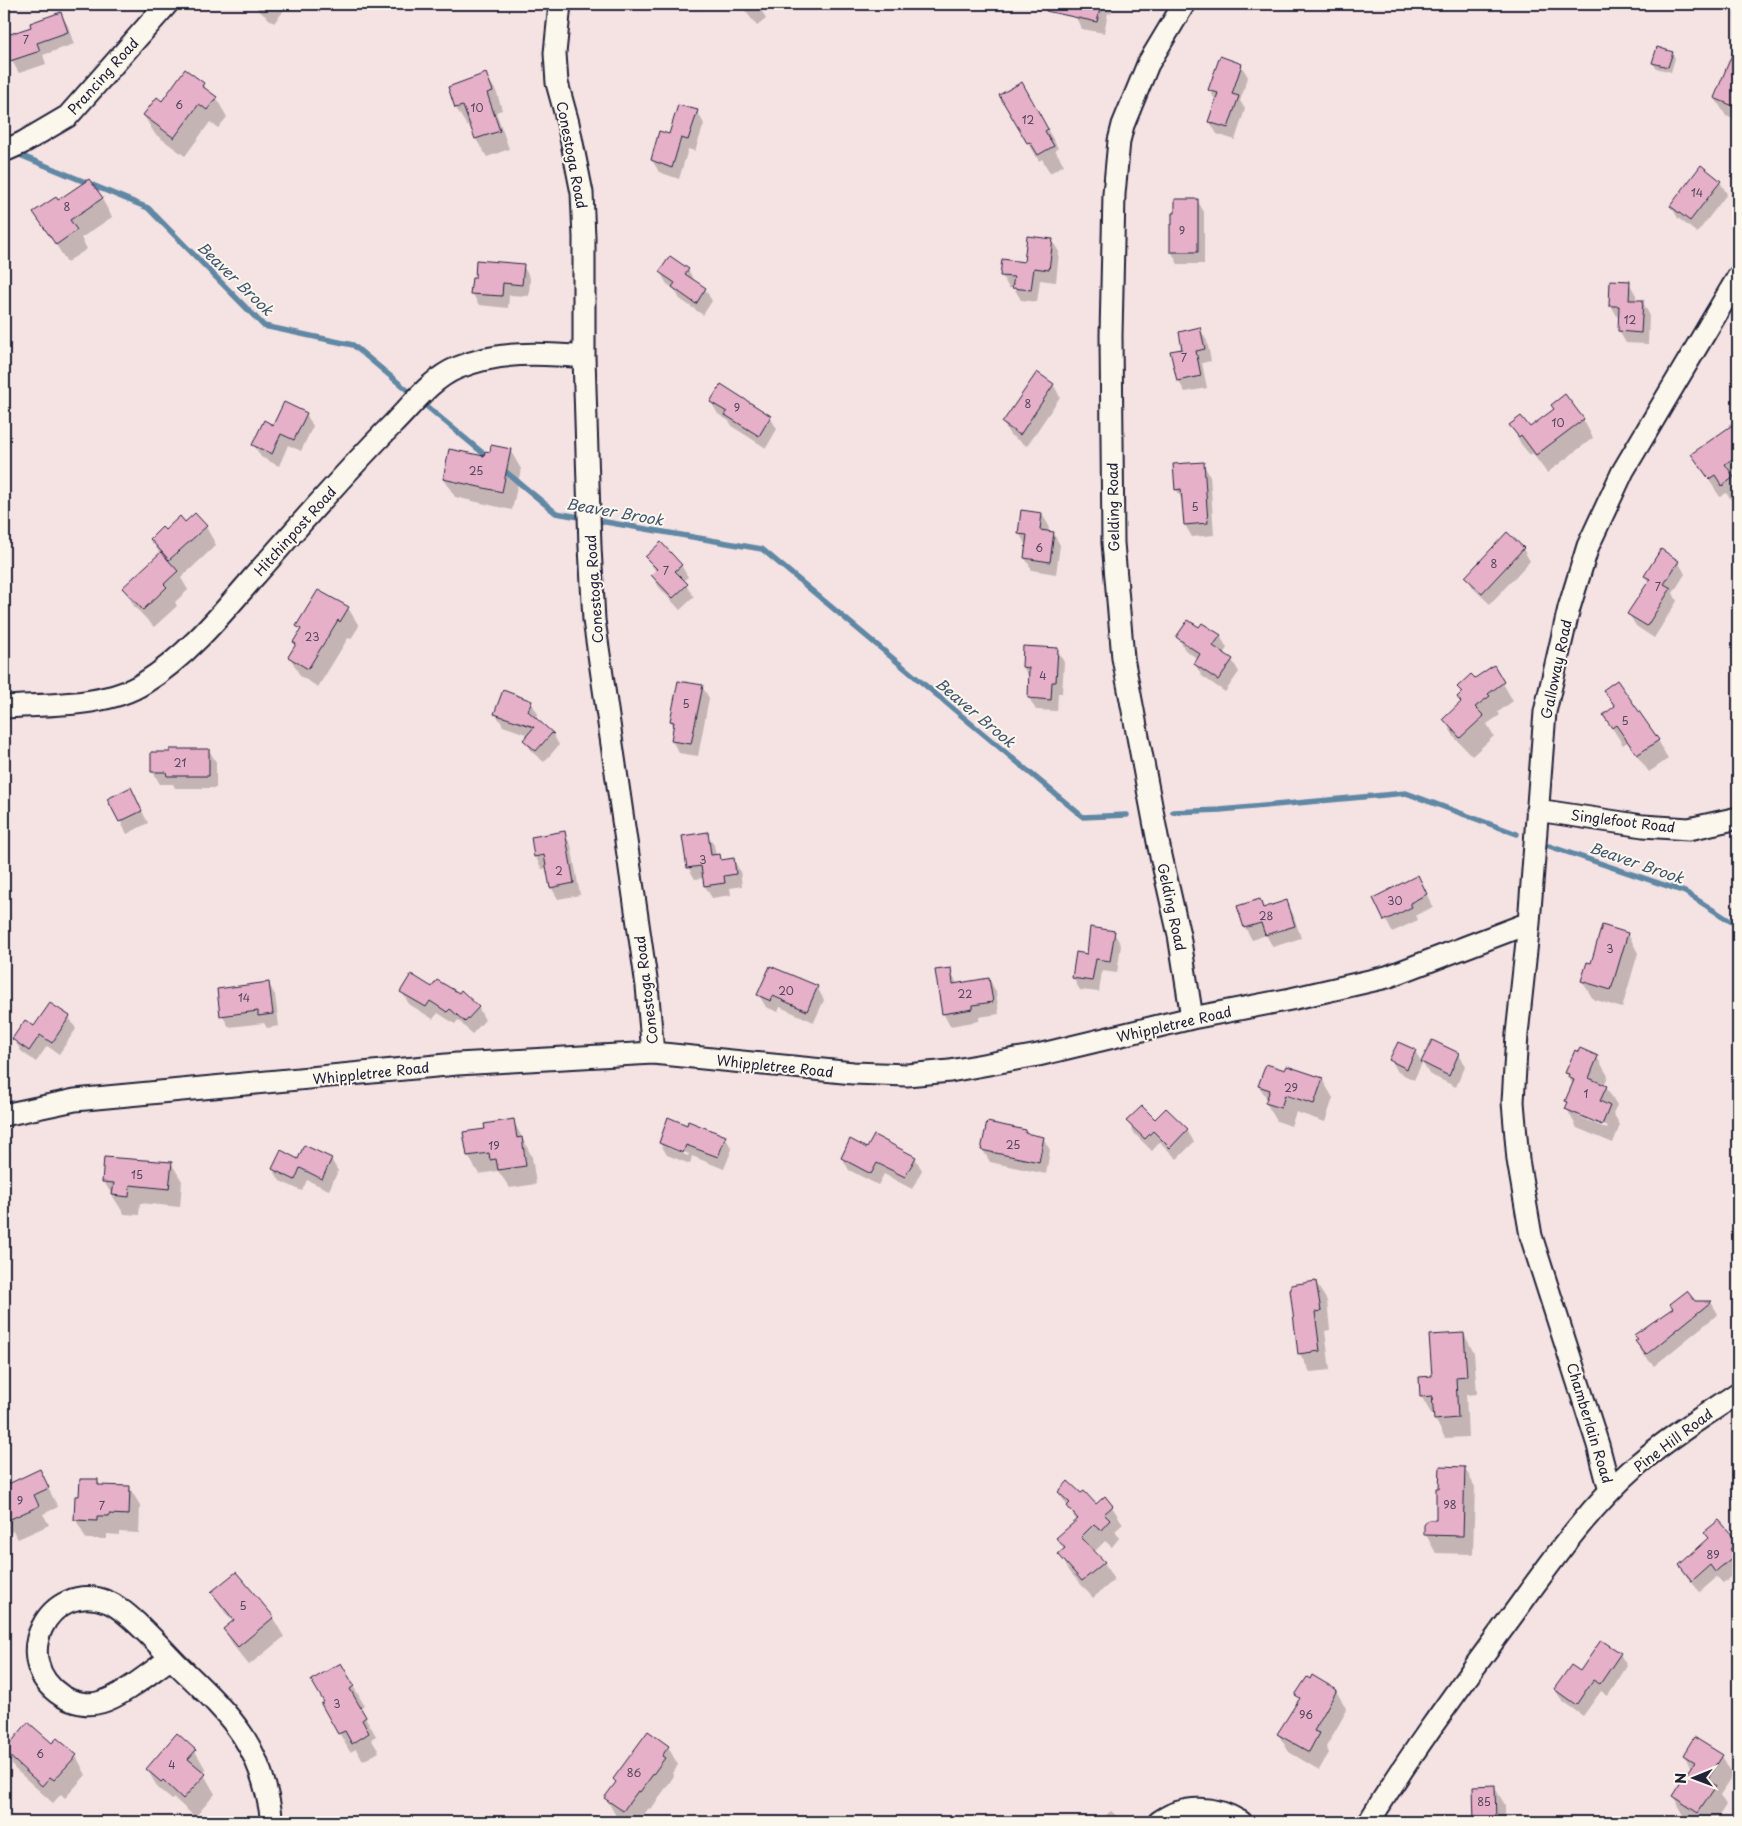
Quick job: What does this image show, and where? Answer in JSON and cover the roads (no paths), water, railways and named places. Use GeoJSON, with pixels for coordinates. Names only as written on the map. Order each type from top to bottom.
{"type":"FeatureCollection","features":[{"type":"Feature","properties":{"kind":"street","name":"Prancing Road"},"geometry":{"type":"LineString","coordinates":[[4,151],[22,143],[68,116],[167,4]]}},
{"type":"Feature","properties":{"kind":"street","name":"Conestoga Road"},"geometry":{"type":"LineString","coordinates":[[560,4],[555,53],[557,82],[568,123],[582,192],[584,357],[594,620],[647,986],[653,1053]]}},
{"type":"Feature","properties":{"kind":"street","name":"Gelding Road"},"geometry":{"type":"LineString","coordinates":[[1184,4],[1148,64],[1133,98],[1119,141],[1114,194],[1111,336],[1113,543],[1123,658],[1159,847],[1179,935],[1192,1018]]}},
{"type":"Feature","properties":{"kind":"street","name":"Galloway Road"},"geometry":{"type":"LineString","coordinates":[[1513,1102],[1516,1034],[1529,923],[1545,712],[1568,608],[1588,546],[1623,471],[1738,277]]}},
{"type":"Feature","properties":{"kind":"street","name":"Hitchinpost Road"},"geometry":{"type":"LineString","coordinates":[[4,707],[101,700],[122,694],[144,684],[176,659],[215,621],[369,448],[438,379],[456,368],[481,360],[508,355],[543,353],[584,357]]}},
{"type":"Feature","properties":{"kind":"street","name":"Singlefoot Road"},"geometry":{"type":"LineString","coordinates":[[1537,810],[1643,826],[1689,829],[1738,818]]}},
{"type":"Feature","properties":{"kind":"street","name":"Whippletree Road"},"geometry":{"type":"LineString","coordinates":[[4,1115],[75,1100],[457,1064],[653,1053],[853,1073],[907,1075],[950,1070],[1038,1055],[1192,1018],[1292,999],[1387,977],[1529,923]]}},
{"type":"Feature","properties":{"kind":"street","name":"Chamberlain Road"},"geometry":{"type":"LineString","coordinates":[[1369,1822],[1442,1709],[1562,1548],[1610,1491],[1598,1445],[1531,1236],[1518,1160],[1513,1102]]}},
{"type":"Feature","properties":{"kind":"street","name":"Pine Hill Road"},"geometry":{"type":"LineString","coordinates":[[1610,1491],[1661,1445],[1738,1393]]}},
{"type":"Feature","properties":{"kind":"street"},"geometry":{"type":"LineString","coordinates":[[171,1658],[116,1696],[101,1703],[84,1704],[68,1700],[52,1690],[41,1676],[36,1658],[36,1640],[43,1622],[56,1609],[72,1600],[90,1598],[108,1602],[123,1610],[222,1707],[246,1740],[257,1759],[264,1780],[272,1822]]}},
{"type":"Feature","properties":{"kind":"street"},"geometry":{"type":"LineString","coordinates":[[1159,1822],[1176,1813],[1200,1809],[1217,1812],[1241,1822]]}},
{"type":"Feature","properties":{"kind":"waterway","name":"Beaver Brook"},"geometry":{"type":"LineString","coordinates":[[15,153],[148,208],[264,326],[353,345],[490,459]]}},
{"type":"Feature","properties":{"kind":"waterway","name":"Beaver Brook"},"geometry":{"type":"LineString","coordinates":[[501,468],[556,513],[585,518]]}},
{"type":"Feature","properties":{"kind":"waterway","name":"Beaver Brook"},"geometry":{"type":"LineString","coordinates":[[594,520],[762,549],[1083,817],[1127,815]]}},
{"type":"Feature","properties":{"kind":"waterway","name":"Beaver Brook"},"geometry":{"type":"LineString","coordinates":[[1173,812],[1220,810],[1406,793],[1517,834]]}},
{"type":"Feature","properties":{"kind":"waterway","name":"Beaver Brook"},"geometry":{"type":"LineString","coordinates":[[1549,846],[1685,892],[1738,926]]}}]}
